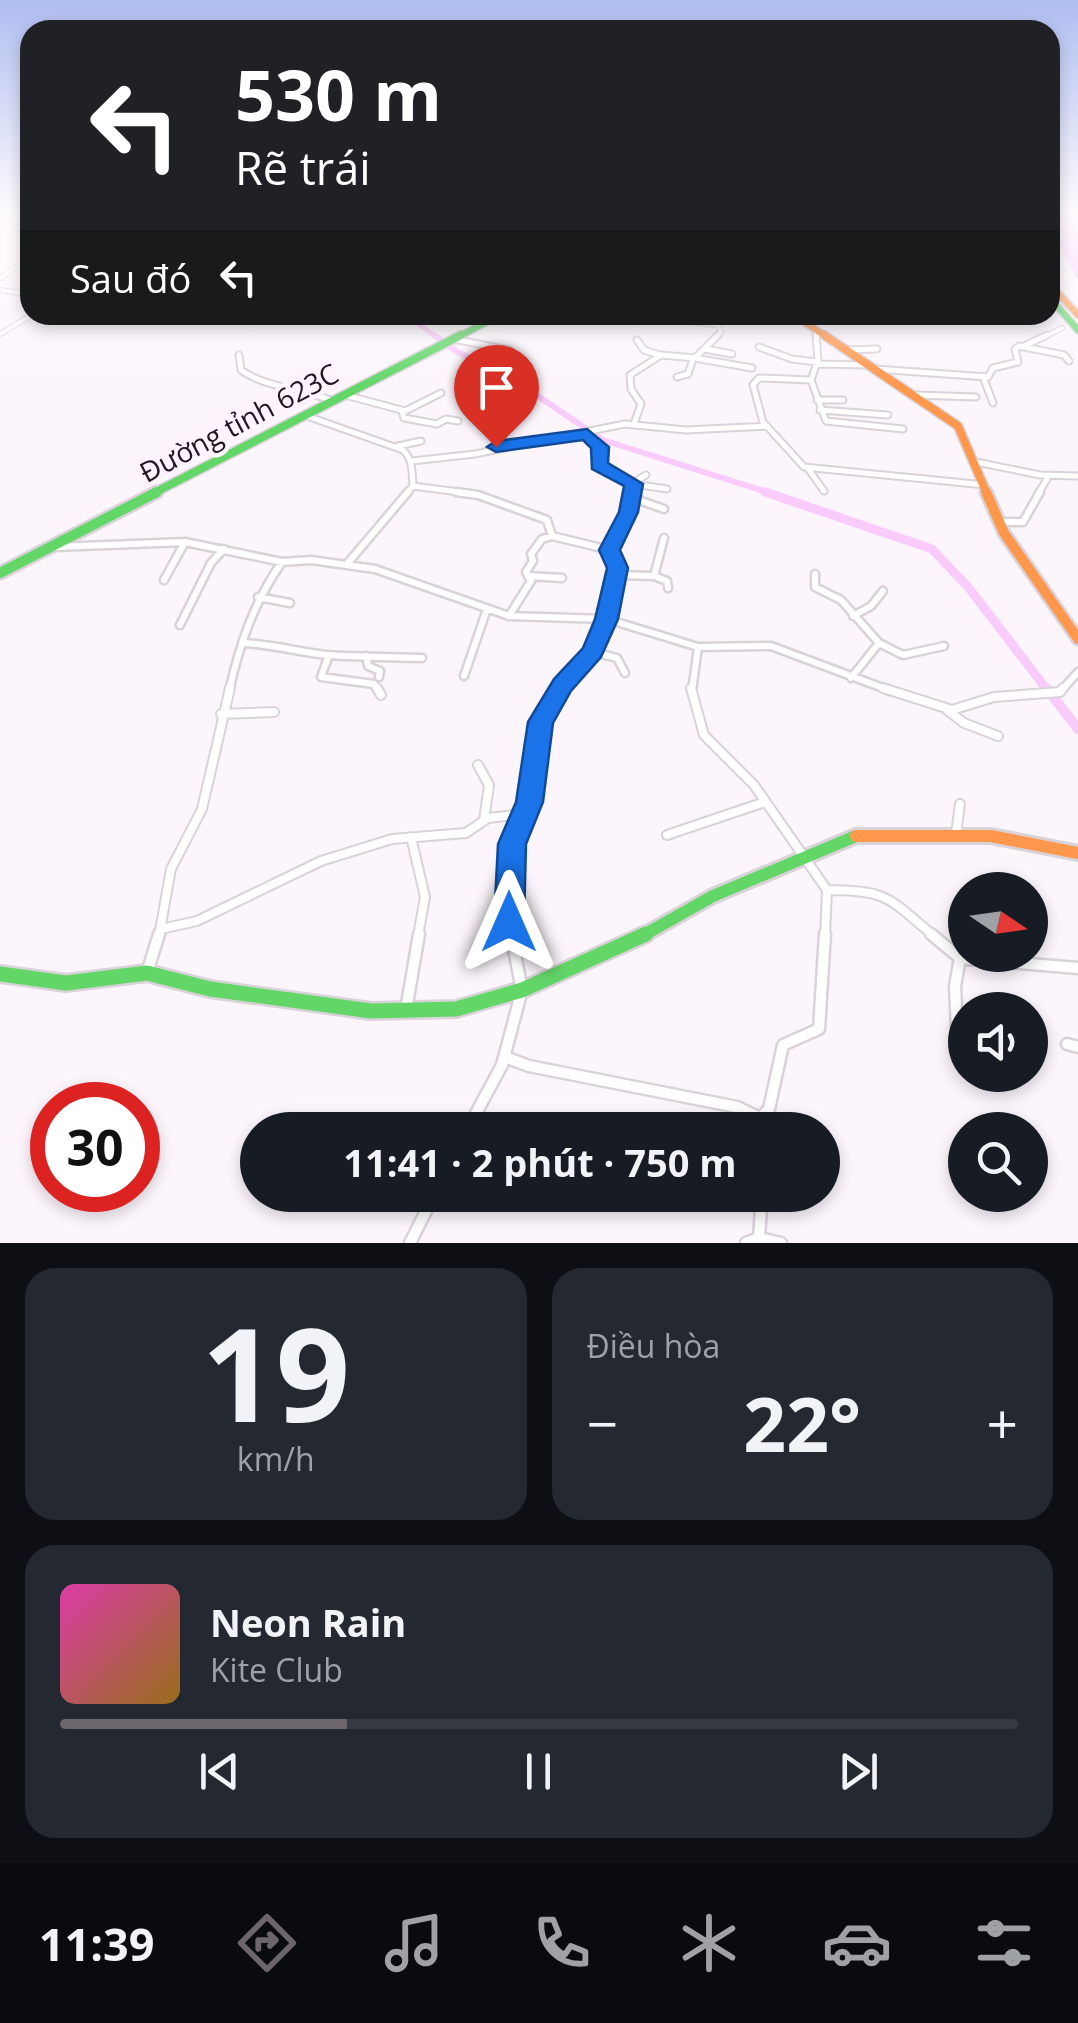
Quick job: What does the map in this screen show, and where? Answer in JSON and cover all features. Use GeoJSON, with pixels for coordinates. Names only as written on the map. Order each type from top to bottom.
{"type":"FeatureCollection","features":[{"type":"Feature","properties":{"kind":"street"},"geometry":{"type":"LineString","coordinates":[[1060,295],[1078,316]]}},
{"type":"Feature","properties":{"kind":"street"},"geometry":{"type":"LineString","coordinates":[[1060,309],[1078,330]]}},
{"type":"Feature","properties":{"kind":"street","name":"Đường tỉnh 623C"},"geometry":{"type":"LineString","coordinates":[[0,572],[481,325]]}},
{"type":"Feature","properties":{"kind":"street"},"geometry":{"type":"LineString","coordinates":[[677,377],[688,374],[694,358],[721,332],[719,325]]}},
{"type":"Feature","properties":{"kind":"street"},"geometry":{"type":"LineString","coordinates":[[809,325],[958,426],[1000,522],[1078,639]]}},
{"type":"Feature","properties":{"kind":"street"},"geometry":{"type":"LineString","coordinates":[[759,348],[817,363],[983,377],[990,376],[992,368],[1016,364],[1015,349],[1062,328]]}},
{"type":"Feature","properties":{"kind":"street"},"geometry":{"type":"LineString","coordinates":[[816,330],[817,363],[811,380],[820,410],[829,422],[903,429]]}},
{"type":"Feature","properties":{"kind":"street"},"geometry":{"type":"LineString","coordinates":[[637,340],[644,350],[660,355],[752,368]]}},
{"type":"Feature","properties":{"kind":"street"},"geometry":{"type":"LineString","coordinates":[[448,342],[510,350]]}},
{"type":"Feature","properties":{"kind":"street"},"geometry":{"type":"LineString","coordinates":[[480,354],[496,343]]}},
{"type":"Feature","properties":{"kind":"street"},"geometry":{"type":"LineString","coordinates":[[777,344],[787,355]]}},
{"type":"Feature","properties":{"kind":"street"},"geometry":{"type":"LineString","coordinates":[[1024,346],[1064,355],[1069,361]]}},
{"type":"Feature","properties":{"kind":"street"},"geometry":{"type":"LineString","coordinates":[[705,349],[732,354]]}},
{"type":"Feature","properties":{"kind":"street"},"geometry":{"type":"LineString","coordinates":[[847,350],[877,349]]}},
{"type":"Feature","properties":{"kind":"street"},"geometry":{"type":"LineString","coordinates":[[240,355],[241,370],[251,379],[304,389],[330,400]]}},
{"type":"Feature","properties":{"kind":"street"},"geometry":{"type":"LineString","coordinates":[[634,424],[641,404],[628,377],[660,355]]}},
{"type":"Feature","properties":{"kind":"street"},"geometry":{"type":"LineString","coordinates":[[983,377],[993,403]]}},
{"type":"Feature","properties":{"kind":"street"},"geometry":{"type":"LineString","coordinates":[[811,380],[756,379],[755,403],[768,426],[824,491]]}},
{"type":"Feature","properties":{"kind":"street"},"geometry":{"type":"LineString","coordinates":[[342,393],[383,402],[410,421],[437,424],[446,419],[458,420]]}},
{"type":"Feature","properties":{"kind":"street"},"geometry":{"type":"LineString","coordinates":[[402,412],[441,393]]}},
{"type":"Feature","properties":{"kind":"street"},"geometry":{"type":"LineString","coordinates":[[916,395],[976,397]]}},
{"type":"Feature","properties":{"kind":"street"},"geometry":{"type":"LineString","coordinates":[[817,400],[843,400]]}},
{"type":"Feature","properties":{"kind":"street"},"geometry":{"type":"LineString","coordinates":[[885,407],[894,428]]}},
{"type":"Feature","properties":{"kind":"street"},"geometry":{"type":"LineString","coordinates":[[410,408],[423,410]]}},
{"type":"Feature","properties":{"kind":"street"},"geometry":{"type":"LineString","coordinates":[[820,410],[888,415]]}},
{"type":"Feature","properties":{"kind":"street"},"geometry":{"type":"LineString","coordinates":[[303,415],[398,446],[407,451],[412,461],[413,486],[346,565]]}},
{"type":"Feature","properties":{"kind":"street"},"geometry":{"type":"LineString","coordinates":[[412,461],[634,424],[768,426]]}},
{"type":"Feature","properties":{"kind":"street"},"geometry":{"type":"LineString","coordinates":[[590,433],[600,447],[598,465],[633,483],[667,489]]}},
{"type":"Feature","properties":{"kind":"street"},"geometry":{"type":"LineString","coordinates":[[398,446],[421,441]]}},
{"type":"Feature","properties":{"kind":"street"},"geometry":{"type":"LineString","coordinates":[[461,468],[463,455]]}},
{"type":"Feature","properties":{"kind":"street"},"geometry":{"type":"LineString","coordinates":[[976,462],[1027,471],[1047,479],[1078,476]]}},
{"type":"Feature","properties":{"kind":"street"},"geometry":{"type":"LineString","coordinates":[[808,469],[985,484]]}},
{"type":"Feature","properties":{"kind":"street"},"geometry":{"type":"LineString","coordinates":[[633,483],[646,474]]}},
{"type":"Feature","properties":{"kind":"street"},"geometry":{"type":"LineString","coordinates":[[1000,522],[1023,522],[1047,479]]}},
{"type":"Feature","properties":{"kind":"street"},"geometry":{"type":"LineString","coordinates":[[610,550],[634,498],[633,483]]}},
{"type":"Feature","properties":{"kind":"street"},"geometry":{"type":"LineString","coordinates":[[413,486],[478,495],[548,520],[552,536]]}},
{"type":"Feature","properties":{"kind":"street"},"geometry":{"type":"LineString","coordinates":[[634,498],[664,509]]}},
{"type":"Feature","properties":{"kind":"street"},"geometry":{"type":"LineString","coordinates":[[476,1112],[505,1057],[522,990],[509,922],[512,844],[530,802],[540,722],[562,686],[593,652],[606,619],[616,575],[617,563],[610,550],[552,536],[542,539],[530,554],[533,561],[526,572],[531,581],[509,616]]}},
{"type":"Feature","properties":{"kind":"street"},"geometry":{"type":"LineString","coordinates":[[654,576],[664,538]]}},
{"type":"Feature","properties":{"kind":"street"},"geometry":{"type":"LineString","coordinates":[[164,580],[185,542]]}},
{"type":"Feature","properties":{"kind":"street"},"geometry":{"type":"LineString","coordinates":[[48,548],[185,542],[282,562],[310,560],[375,569],[509,616],[606,619],[698,647],[771,646],[851,678],[945,708],[962,710],[994,696],[1060,692],[1078,672]]}},
{"type":"Feature","properties":{"kind":"street"},"geometry":{"type":"LineString","coordinates":[[180,625],[211,563],[225,548]]}},
{"type":"Feature","properties":{"kind":"street"},"geometry":{"type":"LineString","coordinates":[[147,973],[161,929],[166,886],[202,809],[221,714],[242,643],[258,597],[282,562]]}},
{"type":"Feature","properties":{"kind":"street"},"geometry":{"type":"LineString","coordinates":[[814,574],[814,587],[841,600],[879,642],[903,655],[944,646]]}},
{"type":"Feature","properties":{"kind":"street"},"geometry":{"type":"LineString","coordinates":[[616,575],[654,576],[667,581],[668,588]]}},
{"type":"Feature","properties":{"kind":"street"},"geometry":{"type":"LineString","coordinates":[[528,576],[562,578]]}},
{"type":"Feature","properties":{"kind":"street"},"geometry":{"type":"LineString","coordinates":[[852,616],[871,606],[883,591]]}},
{"type":"Feature","properties":{"kind":"street"},"geometry":{"type":"LineString","coordinates":[[258,597],[290,603]]}},
{"type":"Feature","properties":{"kind":"street"},"geometry":{"type":"LineString","coordinates":[[464,676],[474,657],[475,636],[487,608]]}},
{"type":"Feature","properties":{"kind":"street"},"geometry":{"type":"LineString","coordinates":[[851,678],[879,642]]}},
{"type":"Feature","properties":{"kind":"street"},"geometry":{"type":"LineString","coordinates":[[242,643],[282,645],[293,651],[330,655],[422,658]]}},
{"type":"Feature","properties":{"kind":"street"},"geometry":{"type":"LineString","coordinates":[[698,647],[691,688],[704,735],[754,785],[828,890],[822,924],[824,998],[818,1029],[783,1044],[765,1112]]}},
{"type":"Feature","properties":{"kind":"street"},"geometry":{"type":"LineString","coordinates":[[593,652],[620,661],[626,673]]}},
{"type":"Feature","properties":{"kind":"street"},"geometry":{"type":"LineString","coordinates":[[330,655],[321,677],[374,684],[382,695]]}},
{"type":"Feature","properties":{"kind":"street"},"geometry":{"type":"LineString","coordinates":[[366,656],[368,666],[380,670],[379,677]]}},
{"type":"Feature","properties":{"kind":"street"},"geometry":{"type":"LineString","coordinates":[[945,708],[964,723],[998,736]]}},
{"type":"Feature","properties":{"kind":"street"},"geometry":{"type":"LineString","coordinates":[[221,714],[274,712]]}},
{"type":"Feature","properties":{"kind":"street"},"geometry":{"type":"LineString","coordinates":[[478,764],[490,785],[484,820]]}},
{"type":"Feature","properties":{"kind":"street"},"geometry":{"type":"LineString","coordinates":[[668,835],[766,802]]}},
{"type":"Feature","properties":{"kind":"street"},"geometry":{"type":"LineString","coordinates":[[956,834],[960,804]]}},
{"type":"Feature","properties":{"kind":"street"},"geometry":{"type":"LineString","coordinates":[[161,929],[196,922],[321,862],[411,836],[466,832],[484,820],[523,814]]}},
{"type":"Feature","properties":{"kind":"street"},"geometry":{"type":"LineString","coordinates":[[406,1012],[425,898],[411,836]]}},
{"type":"Feature","properties":{"kind":"street"},"geometry":{"type":"LineString","coordinates":[[0,974],[66,983],[123,972],[147,973],[210,989],[372,1011],[456,1009],[522,990],[620,949],[713,896],[856,836],[991,836],[1078,853]]}},
{"type":"Feature","properties":{"kind":"street"},"geometry":{"type":"LineString","coordinates":[[828,890],[870,890],[885,896],[948,948]]}},
{"type":"Feature","properties":{"kind":"street"},"geometry":{"type":"LineString","coordinates":[[1048,965],[1078,968]]}},
{"type":"Feature","properties":{"kind":"street"},"geometry":{"type":"LineString","coordinates":[[505,1057],[529,1066],[737,1106],[748,1112]]}},
{"type":"Feature","properties":{"kind":"street"},"geometry":{"type":"LineString","coordinates":[[410,1243],[426,1212]]}},
{"type":"Feature","properties":{"kind":"street"},"geometry":{"type":"LineString","coordinates":[[759,1238],[761,1212]]}},
{"type":"Feature","properties":{"kind":"street"},"geometry":{"type":"LineString","coordinates":[[746,1243],[759,1238],[781,1243]]}},
{"type":"Feature","properties":{"kind":"waterway"},"geometry":{"type":"LineString","coordinates":[[420,325],[438,338]]}},
{"type":"Feature","properties":{"kind":"waterway"},"geometry":{"type":"LineString","coordinates":[[434,335],[456,351],[514,380],[603,440],[773,494]]}},
{"type":"Feature","properties":{"kind":"waterway"},"geometry":{"type":"LineString","coordinates":[[765,492],[932,549],[968,587],[1048,691]]}},
{"type":"Feature","properties":{"kind":"waterway"},"geometry":{"type":"LineString","coordinates":[[1046,688],[1078,729]]}},
{"type":"Feature","properties":{"kind":"traffic: fast"},"geometry":{"type":"LineString","coordinates":[[1060,309],[1078,330]]}},
{"type":"Feature","properties":{"kind":"traffic: fast"},"geometry":{"type":"LineString","coordinates":[[0,573],[481,325]]}},
{"type":"Feature","properties":{"kind":"traffic: fast"},"geometry":{"type":"LineString","coordinates":[[0,974],[66,983],[147,973],[210,989],[371,1011],[456,1009],[522,990],[620,949],[713,896],[856,836]]}},
{"type":"Feature","properties":{"kind":"traffic: slow"},"geometry":{"type":"LineString","coordinates":[[1060,295],[1078,315]]}},
{"type":"Feature","properties":{"kind":"traffic: slow"},"geometry":{"type":"LineString","coordinates":[[809,325],[958,426],[1004,533],[1078,639]]}},
{"type":"Feature","properties":{"kind":"traffic: slow"},"geometry":{"type":"LineString","coordinates":[[856,836],[991,836],[1078,853]]}},
{"type":"Feature","properties":{"kind":"route"},"geometry":{"type":"LineString","coordinates":[[496,447],[587,434],[600,447],[598,465],[634,484],[634,498],[610,550],[618,568],[613,597],[593,652],[562,686],[540,722],[530,802],[512,844],[509,862],[509,922]]}}]}
